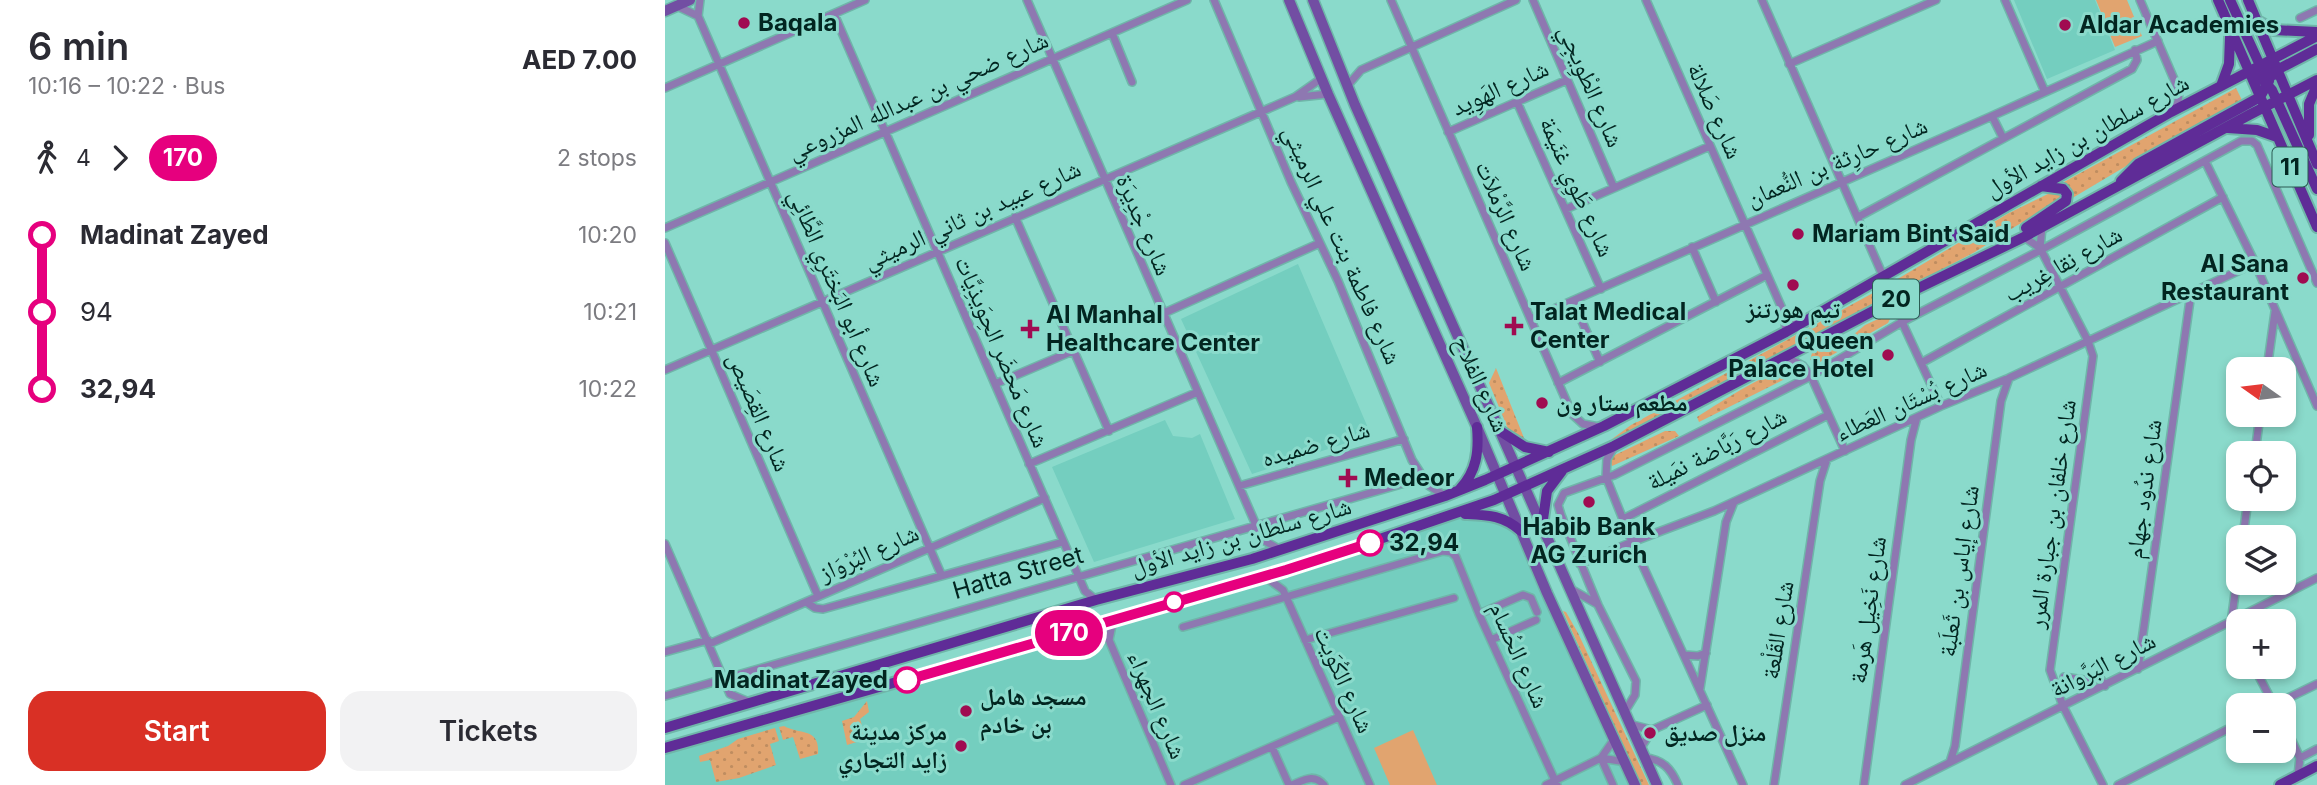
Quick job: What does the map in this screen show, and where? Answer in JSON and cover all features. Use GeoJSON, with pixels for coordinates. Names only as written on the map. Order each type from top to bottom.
{"type":"FeatureCollection","features":[{"type":"Feature","properties":{"kind":"main road"},"geometry":{"type":"LineString","coordinates":[[665,11],[690,0]]}},
{"type":"Feature","properties":{"kind":"main road","name":"شارع الفلاح"},"geometry":{"type":"LineString","coordinates":[[1289,0],[1547,593],[1636,785]]}},
{"type":"Feature","properties":{"kind":"main road","name":"شارع الفلاح"},"geometry":{"type":"LineString","coordinates":[[1313,0],[1347,85],[1657,785]]}},
{"type":"Feature","properties":{"kind":"main road","name":"11"},"geometry":{"type":"LineString","coordinates":[[2218,0],[2317,227]]}},
{"type":"Feature","properties":{"kind":"main road"},"geometry":{"type":"LineString","coordinates":[[2230,0],[2269,83],[2283,98],[2317,189]]}},
{"type":"Feature","properties":{"kind":"main road","name":"11"},"geometry":{"type":"LineString","coordinates":[[2248,0],[2275,65],[2283,98],[2317,164]]}},
{"type":"Feature","properties":{"kind":"main road"},"geometry":{"type":"LineString","coordinates":[[2257,21],[2274,30],[2317,34]]}},
{"type":"Feature","properties":{"kind":"main road"},"geometry":{"type":"LineString","coordinates":[[2220,86],[2227,72],[2231,52],[2229,27]]}},
{"type":"Feature","properties":{"kind":"main road","name":"شارع سلطان بن زايد الأول"},"geometry":{"type":"LineString","coordinates":[[665,728],[1096,600],[1252,559],[1450,494],[1517,467],[1604,426],[1786,332],[2171,111],[2260,66],[2275,65],[2317,34]]}},
{"type":"Feature","properties":{"kind":"main road"},"geometry":{"type":"LineString","coordinates":[[2118,186],[2138,164],[2262,102],[2275,65],[2317,50]]}},
{"type":"Feature","properties":{"kind":"main road"},"geometry":{"type":"LineString","coordinates":[[2249,72],[2269,83]]}},
{"type":"Feature","properties":{"kind":"main road"},"geometry":{"type":"LineString","coordinates":[[2311,148],[2308,110],[2317,83]]}},
{"type":"Feature","properties":{"kind":"main road","name":"شارع سلطان بن زايد الأول"},"geometry":{"type":"LineString","coordinates":[[665,748],[1286,570],[1458,514],[1506,495],[1615,446],[1902,296],[2024,237],[2225,128],[2262,102],[2283,98],[2317,83]]}},
{"type":"Feature","properties":{"kind":"main road"},"geometry":{"type":"LineString","coordinates":[[2225,128],[2257,130],[2277,136]]}},
{"type":"Feature","properties":{"kind":"main road"},"geometry":{"type":"LineString","coordinates":[[2012,242],[2022,231],[2066,201],[2067,194],[2063,189],[2041,186]]}},
{"type":"Feature","properties":{"kind":"main road"},"geometry":{"type":"LineString","coordinates":[[1450,494],[1470,476],[1475,466],[1479,443],[1477,427]]}},
{"type":"Feature","properties":{"kind":"main road"},"geometry":{"type":"LineString","coordinates":[[1500,430],[1525,447],[1552,452]]}},
{"type":"Feature","properties":{"kind":"main road"},"geometry":{"type":"LineString","coordinates":[[1542,526],[1547,491],[1565,468]]}},
{"type":"Feature","properties":{"kind":"main road"},"geometry":{"type":"LineString","coordinates":[[1458,514],[1497,516],[1521,531]]}},
{"type":"Feature","properties":{"kind":"main road"},"geometry":{"type":"LineString","coordinates":[[2280,785],[2317,766]]}},
{"type":"Feature","properties":{"kind":"street"},"geometry":{"type":"LineString","coordinates":[[677,6],[698,16],[701,0]]}},
{"type":"Feature","properties":{"kind":"street"},"geometry":{"type":"LineString","coordinates":[[665,88],[865,0]]}},
{"type":"Feature","properties":{"kind":"street","name":"شارع جْدِيرَة"},"geometry":{"type":"LineString","coordinates":[[1027,0],[1263,540]]}},
{"type":"Feature","properties":{"kind":"street","name":"شارع ضحي بن عبدالله المزروعي"},"geometry":{"type":"LineString","coordinates":[[665,228],[1187,0]]}},
{"type":"Feature","properties":{"kind":"street","name":"شارع فاطمة بنت علي الرميثي"},"geometry":{"type":"LineString","coordinates":[[1215,0],[1291,182],[1422,478],[1428,485],[1450,494]]}},
{"type":"Feature","properties":{"kind":"street","name":"شارع الرَّمْلاَت"},"geometry":{"type":"LineString","coordinates":[[1391,0],[1558,383],[1577,420],[1589,426],[1604,426]]}},
{"type":"Feature","properties":{"kind":"street"},"geometry":{"type":"LineString","coordinates":[[1347,85],[1361,70],[1516,0]]}},
{"type":"Feature","properties":{"kind":"street","name":"شارع الطْوِيجِي"},"geometry":{"type":"LineString","coordinates":[[1533,0],[1614,188]]}},
{"type":"Feature","properties":{"kind":"street","name":"شارع صَلالة"},"geometry":{"type":"LineString","coordinates":[[1646,0],[1784,313],[1786,332]]}},
{"type":"Feature","properties":{"kind":"street"},"geometry":{"type":"LineString","coordinates":[[1762,0],[1883,276]]}},
{"type":"Feature","properties":{"kind":"street"},"geometry":{"type":"LineString","coordinates":[[1789,64],[1936,0]]}},
{"type":"Feature","properties":{"kind":"street"},"geometry":{"type":"LineString","coordinates":[[2005,0],[2045,92]]}},
{"type":"Feature","properties":{"kind":"street"},"geometry":{"type":"LineString","coordinates":[[2140,0],[2177,85],[2178,102],[2171,111]]}},
{"type":"Feature","properties":{"kind":"street"},"geometry":{"type":"LineString","coordinates":[[2300,18],[2317,10]]}},
{"type":"Feature","properties":{"kind":"street","name":"شارع مَحضَر الحِوَيذِيَّات"},"geometry":{"type":"LineString","coordinates":[[834,14],[1078,576],[1085,591],[1096,600]]}},
{"type":"Feature","properties":{"kind":"street","name":"شارع أبو البَختَرِي الطَّائِي"},"geometry":{"type":"LineString","coordinates":[[698,16],[941,575]]}},
{"type":"Feature","properties":{"kind":"street"},"geometry":{"type":"LineString","coordinates":[[1112,33],[1132,82]]}},
{"type":"Feature","properties":{"kind":"street","name":"شارع حارِثة بن النُّعمان"},"geometry":{"type":"LineString","coordinates":[[1531,319],[2158,41]]}},
{"type":"Feature","properties":{"kind":"street"},"geometry":{"type":"LineString","coordinates":[[1858,217],[2132,69],[2137,60],[2135,50]]}},
{"type":"Feature","properties":{"kind":"street"},"geometry":{"type":"LineString","coordinates":[[1341,70],[1361,70]]}},
{"type":"Feature","properties":{"kind":"street","name":"شارع عبيد بن ثاني الرميثي"},"geometry":{"type":"LineString","coordinates":[[665,370],[1262,112],[1295,97],[1321,78]]}},
{"type":"Feature","properties":{"kind":"street","name":"شارع الهَوِيد"},"geometry":{"type":"LineString","coordinates":[[1448,132],[1567,80]]}},
{"type":"Feature","properties":{"kind":"street"},"geometry":{"type":"LineString","coordinates":[[2177,85],[2186,94],[2198,98]]}},
{"type":"Feature","properties":{"kind":"street","name":"شارع عبيد بن ثاني الرميثي"},"geometry":{"type":"LineString","coordinates":[[1295,97],[1328,94]]}},
{"type":"Feature","properties":{"kind":"street","name":"شارع طَوِي غنَيمَة"},"geometry":{"type":"LineString","coordinates":[[1517,102],[1601,289]]}},
{"type":"Feature","properties":{"kind":"street"},"geometry":{"type":"LineString","coordinates":[[1992,116],[2003,138]]}},
{"type":"Feature","properties":{"kind":"street"},"geometry":{"type":"LineString","coordinates":[[1624,713],[1635,695],[1636,681],[1598,604],[1559,510],[1559,500],[1569,491],[1606,477],[1811,376],[1902,322],[2241,141],[2252,141],[2257,145],[2317,283]]}},
{"type":"Feature","properties":{"kind":"street"},"geometry":{"type":"LineString","coordinates":[[1566,209],[1710,146]]}},
{"type":"Feature","properties":{"kind":"street"},"geometry":{"type":"LineString","coordinates":[[2206,161],[2313,388],[2317,406]]}},
{"type":"Feature","properties":{"kind":"street","name":"شارع نِقا غِريب"},"geometry":{"type":"LineString","coordinates":[[1921,363],[2223,197]]}},
{"type":"Feature","properties":{"kind":"street"},"geometry":{"type":"LineString","coordinates":[[1015,217],[1109,431]]}},
{"type":"Feature","properties":{"kind":"street"},"geometry":{"type":"LineString","coordinates":[[2041,249],[2042,227]]}},
{"type":"Feature","properties":{"kind":"street","name":"شارع خلفان بن جبارة المرر"},"geometry":{"type":"LineString","coordinates":[[2024,237],[2041,249],[2088,341],[2093,361],[2050,670],[2063,706],[2103,785]]}},
{"type":"Feature","properties":{"kind":"street","name":"شارع القِصَيص"},"geometry":{"type":"LineString","coordinates":[[665,243],[818,596]]}},
{"type":"Feature","properties":{"kind":"street"},"geometry":{"type":"LineString","coordinates":[[1162,314],[1320,243]]}},
{"type":"Feature","properties":{"kind":"street"},"geometry":{"type":"LineString","coordinates":[[1692,247],[1716,302]]}},
{"type":"Feature","properties":{"kind":"street","name":"شارع بُسْتَان العَطاء"},"geometry":{"type":"LineString","coordinates":[[1580,564],[1714,512],[2255,263]]}},
{"type":"Feature","properties":{"kind":"street"},"geometry":{"type":"LineString","coordinates":[[1558,383],[1767,275]]}},
{"type":"Feature","properties":{"kind":"street","name":"شارع ندُود جهام"},"geometry":{"type":"LineString","coordinates":[[2138,668],[2191,293]]}},
{"type":"Feature","properties":{"kind":"street"},"geometry":{"type":"LineString","coordinates":[[1902,296],[1902,322],[1941,406]]}},
{"type":"Feature","properties":{"kind":"street"},"geometry":{"type":"LineString","coordinates":[[2176,300],[2182,304],[2187,315]]}},
{"type":"Feature","properties":{"kind":"street"},"geometry":{"type":"LineString","coordinates":[[1573,301],[1600,362]]}},
{"type":"Feature","properties":{"kind":"street"},"geometry":{"type":"LineString","coordinates":[[2269,357],[2275,312]]}},
{"type":"Feature","properties":{"kind":"street"},"geometry":{"type":"LineString","coordinates":[[1784,313],[1802,323]]}},
{"type":"Feature","properties":{"kind":"street"},"geometry":{"type":"LineString","coordinates":[[995,384],[1075,350]]}},
{"type":"Feature","properties":{"kind":"street"},"geometry":{"type":"LineString","coordinates":[[1786,356],[1803,366],[1811,376],[1845,451]]}},
{"type":"Feature","properties":{"kind":"street","name":"شارع إياس بن ثَعلَبة"},"geometry":{"type":"LineString","coordinates":[[1949,763],[1955,746],[2001,401],[2009,378]]}},
{"type":"Feature","properties":{"kind":"street"},"geometry":{"type":"LineString","coordinates":[[1991,386],[1997,390],[2001,401]]}},
{"type":"Feature","properties":{"kind":"street"},"geometry":{"type":"LineString","coordinates":[[1030,464],[1198,392]]}},
{"type":"Feature","properties":{"kind":"street","name":"شارع رَبَّاضة نمَيلة"},"geometry":{"type":"LineString","coordinates":[[1623,519],[1828,415]]}},
{"type":"Feature","properties":{"kind":"street","name":"شارع نَخِيل هَرمة"},"geometry":{"type":"LineString","coordinates":[[1864,785],[1910,440],[1917,417]]}},
{"type":"Feature","properties":{"kind":"street"},"geometry":{"type":"LineString","coordinates":[[1893,429],[1904,432],[1910,440]]}},
{"type":"Feature","properties":{"kind":"street","name":"شارع ضميده"},"geometry":{"type":"LineString","coordinates":[[1239,486],[1404,439]]}},
{"type":"Feature","properties":{"kind":"street"},"geometry":{"type":"LineString","coordinates":[[1615,446],[1607,459],[1606,477],[1632,542],[1743,785]]}},
{"type":"Feature","properties":{"kind":"street","name":"شارع القَلْعة"},"geometry":{"type":"LineString","coordinates":[[1774,785],[1820,481],[1827,460]]}},
{"type":"Feature","properties":{"kind":"street"},"geometry":{"type":"LineString","coordinates":[[1810,467],[1820,481]]}},
{"type":"Feature","properties":{"kind":"street","name":"Hatta Street"},"geometry":{"type":"LineString","coordinates":[[665,696],[1422,478]]}},
{"type":"Feature","properties":{"kind":"street","name":"شارع البُرْوَاز"},"geometry":{"type":"LineString","coordinates":[[665,652],[708,642],[1045,498]]}},
{"type":"Feature","properties":{"kind":"street"},"geometry":{"type":"LineString","coordinates":[[1700,689],[1726,522],[1734,502]]}},
{"type":"Feature","properties":{"kind":"street"},"geometry":{"type":"LineString","coordinates":[[1714,512],[1726,522]]}},
{"type":"Feature","properties":{"kind":"street"},"geometry":{"type":"LineString","coordinates":[[1252,559],[1263,540],[1281,549]]}},
{"type":"Feature","properties":{"kind":"street"},"geometry":{"type":"LineString","coordinates":[[806,602],[815,608],[823,609],[1063,542]]}},
{"type":"Feature","properties":{"kind":"street"},"geometry":{"type":"LineString","coordinates":[[666,549],[730,694],[750,702]]}},
{"type":"Feature","properties":{"kind":"street","name":"شارع الحُسام"},"geometry":{"type":"LineString","coordinates":[[1285,594],[1440,552],[1451,552],[1457,556],[1479,614],[1555,783]]}},
{"type":"Feature","properties":{"kind":"street"},"geometry":{"type":"LineString","coordinates":[[1285,594],[1286,570]]}},
{"type":"Feature","properties":{"kind":"street"},"geometry":{"type":"LineString","coordinates":[[1264,576],[1285,594]]}},
{"type":"Feature","properties":{"kind":"street","name":"شارع البَرَّوانة"},"geometry":{"type":"LineString","coordinates":[[2256,609],[2317,578]]}},
{"type":"Feature","properties":{"kind":"street"},"geometry":{"type":"LineString","coordinates":[[1569,587],[1598,604]]}},
{"type":"Feature","properties":{"kind":"street","name":"شارع مَحضَر الحِوَيذِيَّات"},"geometry":{"type":"LineString","coordinates":[[1084,604],[1085,591]]}},
{"type":"Feature","properties":{"kind":"street"},"geometry":{"type":"LineString","coordinates":[[1183,627],[1285,594]]}},
{"type":"Feature","properties":{"kind":"street","name":"شارع الكُوَيت"},"geometry":{"type":"LineString","coordinates":[[1285,594],[1370,785]]}},
{"type":"Feature","properties":{"kind":"street"},"geometry":{"type":"LineString","coordinates":[[1479,614],[1523,594],[1531,598],[1536,616],[1491,640]]}},
{"type":"Feature","properties":{"kind":"street"},"geometry":{"type":"LineString","coordinates":[[1305,640],[1454,598]]}},
{"type":"Feature","properties":{"kind":"street","name":"شارع الجهراء"},"geometry":{"type":"LineString","coordinates":[[1109,640],[1114,620]]}},
{"type":"Feature","properties":{"kind":"street","name":"شارع البَرَّوانة"},"geometry":{"type":"LineString","coordinates":[[1905,785],[2226,624]]}},
{"type":"Feature","properties":{"kind":"street","name":"شارع الجهراء"},"geometry":{"type":"LineString","coordinates":[[1088,628],[1109,640],[1171,785]]}},
{"type":"Feature","properties":{"kind":"street"},"geometry":{"type":"LineString","coordinates":[[1685,655],[1693,657],[1706,653]]}},
{"type":"Feature","properties":{"kind":"street"},"geometry":{"type":"LineString","coordinates":[[2064,677],[2090,681],[2100,678],[2105,686]]}},
{"type":"Feature","properties":{"kind":"street"},"geometry":{"type":"LineString","coordinates":[[2296,694],[2317,684]]}},
{"type":"Feature","properties":{"kind":"street"},"geometry":{"type":"LineString","coordinates":[[719,711],[730,694]]}},
{"type":"Feature","properties":{"kind":"street"},"geometry":{"type":"LineString","coordinates":[[1629,724],[1652,730],[1707,705]]}},
{"type":"Feature","properties":{"kind":"street"},"geometry":{"type":"LineString","coordinates":[[1184,785],[1339,717]]}},
{"type":"Feature","properties":{"kind":"street"},"geometry":{"type":"LineString","coordinates":[[1652,730],[1642,753],[1664,764],[1678,785]]}},
{"type":"Feature","properties":{"kind":"street"},"geometry":{"type":"LineString","coordinates":[[2118,785],[2226,730]]}},
{"type":"Feature","properties":{"kind":"street"},"geometry":{"type":"LineString","coordinates":[[1546,785],[1555,783],[1601,758],[1615,738]]}},
{"type":"Feature","properties":{"kind":"street"},"geometry":{"type":"LineString","coordinates":[[1955,746],[1964,755]]}},
{"type":"Feature","properties":{"kind":"street"},"geometry":{"type":"LineString","coordinates":[[1272,747],[1291,785],[1316,778],[1324,785]]}},
{"type":"Feature","properties":{"kind":"street"},"geometry":{"type":"LineString","coordinates":[[2300,758],[2317,749]]}},
{"type":"Feature","properties":{"kind":"street"},"geometry":{"type":"LineString","coordinates":[[2296,750],[2300,758],[2297,776]]}},
{"type":"Feature","properties":{"kind":"street"},"geometry":{"type":"LineString","coordinates":[[1601,758],[1626,762]]}},
{"type":"Feature","properties":{"kind":"street"},"geometry":{"type":"LineString","coordinates":[[1601,758],[1613,785]]}},
{"type":"Feature","properties":{"kind":"shaded area","name":"Aldar Academies"},"geometry":{"type":"Polygon","coordinates":[[[2014,0],[2095,0],[2115,50],[2047,79],[2014,0]]]}},
{"type":"Feature","properties":{"kind":"shaded area"},"geometry":{"type":"Polygon","coordinates":[[[2096,0],[2127,0],[2142,36],[2115,47],[2096,0]]]}},
{"type":"Feature","properties":{"kind":"shaded area"},"geometry":{"type":"Polygon","coordinates":[[[2236,88],[2243,102],[2069,200],[2066,186],[2062,183],[2236,88]]]}},
{"type":"Feature","properties":{"kind":"shaded area"},"geometry":{"type":"Polygon","coordinates":[[[2056,190],[2062,196],[2059,202],[1975,252],[1619,438],[1612,439],[1631,425],[1884,287],[2009,213],[2056,190]]]}},
{"type":"Feature","properties":{"kind":"shaded area"},"geometry":{"type":"Polygon","coordinates":[[[1298,264],[1371,435],[1252,474],[1181,319],[1298,264]]]}},
{"type":"Feature","properties":{"kind":"shaded area"},"geometry":{"type":"Polygon","coordinates":[[[1889,314],[1891,317],[1888,323],[1820,362],[1810,360],[1812,353],[1853,335],[1865,325],[1889,314]]]}},
{"type":"Feature","properties":{"kind":"shaded area"},"geometry":{"type":"Polygon","coordinates":[[[1496,368],[1524,438],[1511,436],[1489,383],[1496,368]]]}},
{"type":"Feature","properties":{"kind":"shaded area"},"geometry":{"type":"Polygon","coordinates":[[[1791,368],[1797,373],[1699,422],[1697,417],[1743,388],[1791,368]]]}},
{"type":"Feature","properties":{"kind":"shaded area"},"geometry":{"type":"Polygon","coordinates":[[[1165,420],[1173,436],[1192,438],[1200,434],[1235,519],[1094,562],[1052,467],[1165,420]]]}},
{"type":"Feature","properties":{"kind":"shaded area"},"geometry":{"type":"Polygon","coordinates":[[[1665,431],[1675,431],[1679,436],[1612,466],[1610,461],[1615,455],[1665,431]]]}},
{"type":"Feature","properties":{"kind":"shaded area"},"geometry":{"type":"Polygon","coordinates":[[[1463,516],[1487,516],[1516,530],[1631,785],[665,785],[665,753],[1463,516]]]}},
{"type":"Feature","properties":{"kind":"shaded area"},"geometry":{"type":"Polygon","coordinates":[[[1563,611],[1578,633],[1649,785],[1641,785],[1563,611]]]}},
{"type":"Feature","properties":{"kind":"shaded area"},"geometry":{"type":"Polygon","coordinates":[[[867,701],[869,712],[860,719],[866,739],[847,745],[842,721],[854,717],[867,701]]]}},
{"type":"Feature","properties":{"kind":"shaded area"},"geometry":{"type":"Polygon","coordinates":[[[784,726],[812,736],[818,745],[818,754],[800,759],[793,737],[783,740],[779,727],[784,726]]]}},
{"type":"Feature","properties":{"kind":"shaded area"},"geometry":{"type":"Polygon","coordinates":[[[775,728],[779,741],[770,744],[776,765],[739,778],[716,782],[710,760],[700,762],[699,756],[728,746],[738,739],[775,728]]]}},
{"type":"Feature","properties":{"kind":"shaded area"},"geometry":{"type":"Polygon","coordinates":[[[1413,730],[1437,785],[1390,785],[1374,748],[1413,730]]]}},
{"type":"Feature","properties":{"kind":"bus line","name":"170"},"geometry":{"type":"LineString","coordinates":[[907,680],[1370,543]]}},
{"type":"Feature","properties":{"kind":"place","name":"Baqala"},"geometry":{"type":"Point","coordinates":[744,23]}},
{"type":"Feature","properties":{"kind":"place","name":"Aldar Academies"},"geometry":{"type":"Point","coordinates":[2065,25]}},
{"type":"Feature","properties":{"kind":"place","name":"Mariam Bint Said"},"geometry":{"type":"Point","coordinates":[1798,234]}},
{"type":"Feature","properties":{"kind":"place","name":"Al Sana Restaurant"},"geometry":{"type":"Point","coordinates":[2303,278]}},
{"type":"Feature","properties":{"kind":"place","name":"تيم هورتنز"},"geometry":{"type":"Point","coordinates":[1793,285]}},
{"type":"Feature","properties":{"kind":"place","name":"Talat Medical Center"},"geometry":{"type":"Point","coordinates":[1514,326]}},
{"type":"Feature","properties":{"kind":"place","name":"Al Manhal Healthcare Center"},"geometry":{"type":"Point","coordinates":[1030,329]}},
{"type":"Feature","properties":{"kind":"place","name":"Queen Palace Hotel"},"geometry":{"type":"Point","coordinates":[1888,355]}},
{"type":"Feature","properties":{"kind":"place","name":"مطعم ستار ون"},"geometry":{"type":"Point","coordinates":[1542,403]}},
{"type":"Feature","properties":{"kind":"place","name":"Medeor"},"geometry":{"type":"Point","coordinates":[1348,478]}},
{"type":"Feature","properties":{"kind":"place","name":"Habib Bank AG Zurich"},"geometry":{"type":"Point","coordinates":[1589,502]}},
{"type":"Feature","properties":{"kind":"place","name":"32,94"},"geometry":{"type":"Point","coordinates":[1370,543]}},
{"type":"Feature","properties":{"kind":"place","name":"Madinat Zayed"},"geometry":{"type":"Point","coordinates":[907,680]}},
{"type":"Feature","properties":{"kind":"place","name":"مسجد هامل بن خادم"},"geometry":{"type":"Point","coordinates":[966,711]}},
{"type":"Feature","properties":{"kind":"place","name":"منزل صديق"},"geometry":{"type":"Point","coordinates":[1650,733]}},
{"type":"Feature","properties":{"kind":"place","name":"مركز مدينة زايد التجاري"},"geometry":{"type":"Point","coordinates":[961,746]}}]}
